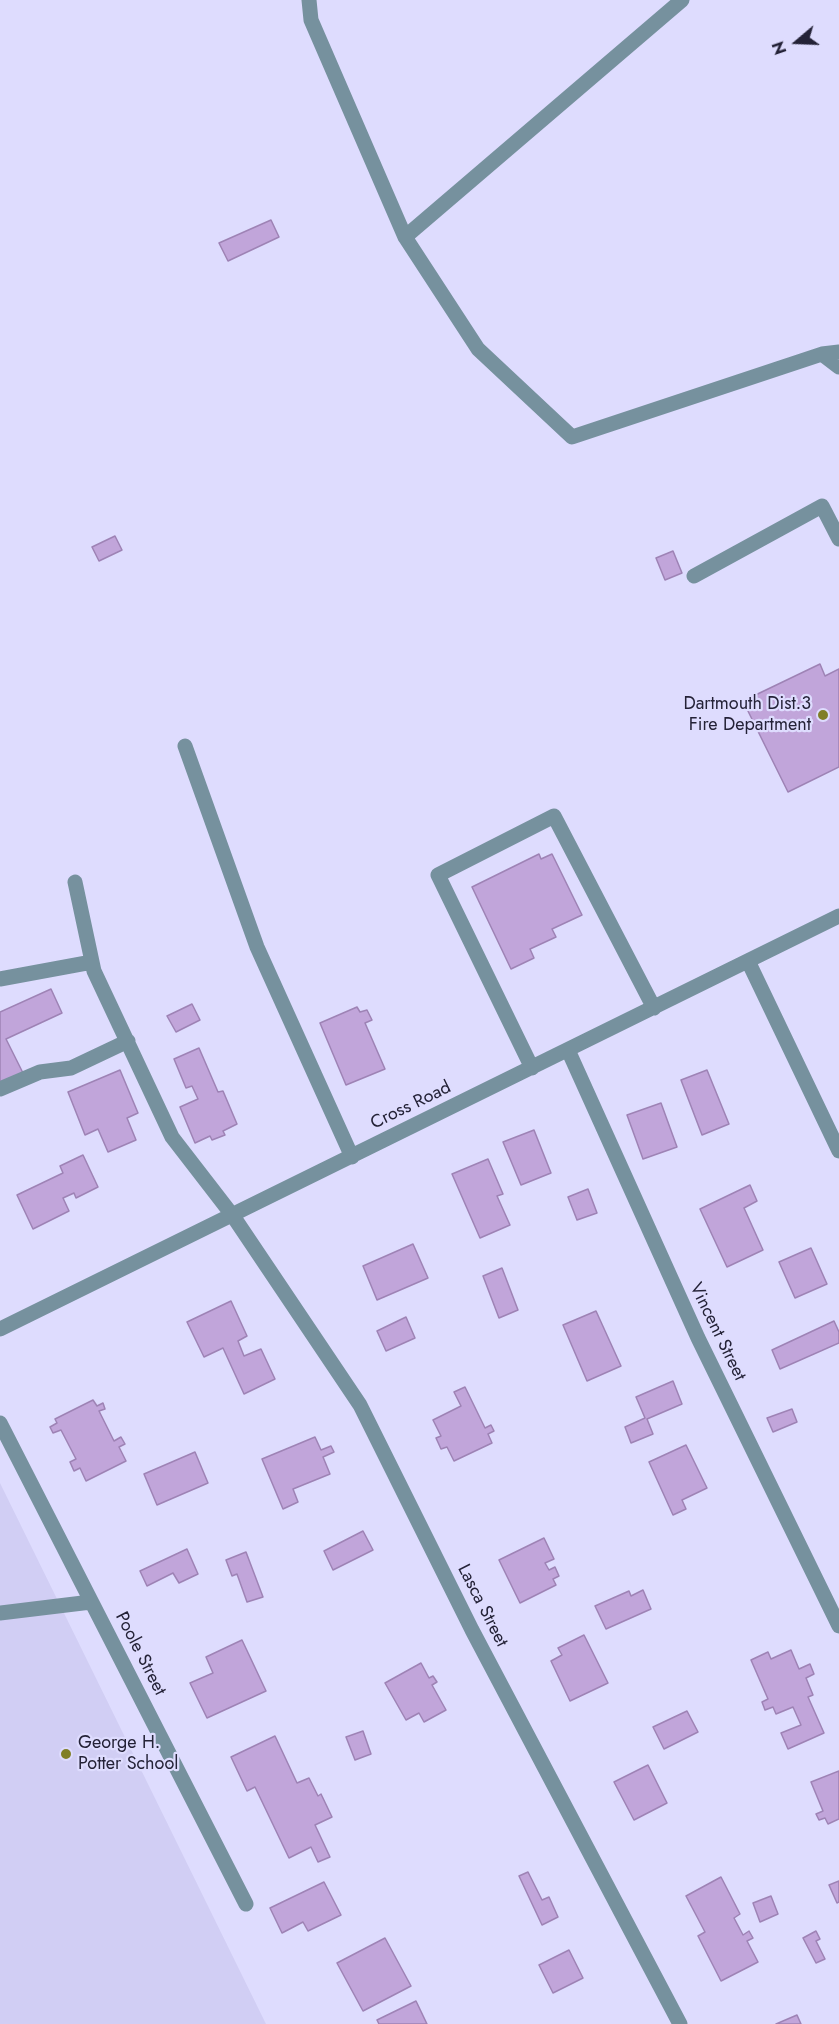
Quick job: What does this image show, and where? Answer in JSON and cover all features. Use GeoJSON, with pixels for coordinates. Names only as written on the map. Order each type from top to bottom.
{"type":"FeatureCollection","features":[{"type":"Feature","properties":{"kind":"street"},"geometry":{"type":"LineString","coordinates":[[309,0],[311,20],[405,237],[477,349],[572,437],[822,354],[839,352]]}},
{"type":"Feature","properties":{"kind":"street"},"geometry":{"type":"LineString","coordinates":[[405,237],[682,0]]}},
{"type":"Feature","properties":{"kind":"street"},"geometry":{"type":"LineString","coordinates":[[822,354],[839,367]]}},
{"type":"Feature","properties":{"kind":"street"},"geometry":{"type":"LineString","coordinates":[[694,576],[822,506],[839,539]]}},
{"type":"Feature","properties":{"kind":"street"},"geometry":{"type":"LineString","coordinates":[[185,746],[257,947],[352,1157]]}},
{"type":"Feature","properties":{"kind":"street"},"geometry":{"type":"LineString","coordinates":[[532,1068],[438,875],[554,816],[654,1008]]}},
{"type":"Feature","properties":{"kind":"street","name":"Lasca Street"},"geometry":{"type":"LineString","coordinates":[[75,882],[92,962],[172,1137],[233,1216],[360,1405],[472,1630],[680,2024]]}},
{"type":"Feature","properties":{"kind":"street","name":"Cross Road"},"geometry":{"type":"LineString","coordinates":[[0,1329],[839,916]]}},
{"type":"Feature","properties":{"kind":"street"},"geometry":{"type":"LineString","coordinates":[[748,961],[839,1151]]}},
{"type":"Feature","properties":{"kind":"street"},"geometry":{"type":"LineString","coordinates":[[0,979],[92,962]]}},
{"type":"Feature","properties":{"kind":"street"},"geometry":{"type":"LineString","coordinates":[[0,1089],[40,1072],[71,1068],[129,1041]]}},
{"type":"Feature","properties":{"kind":"street","name":"Vincent Street"},"geometry":{"type":"LineString","coordinates":[[568,1050],[698,1338],[839,1626]]}},
{"type":"Feature","properties":{"kind":"street","name":"Poole Street"},"geometry":{"type":"LineString","coordinates":[[0,1423],[246,1904]]}},
{"type":"Feature","properties":{"kind":"street"},"geometry":{"type":"LineString","coordinates":[[0,1613],[91,1602]]}},
{"type":"Feature","properties":{"kind":"shaded area","name":"George H. Potter School"},"geometry":{"type":"Polygon","coordinates":[[[0,1483],[266,2024],[0,2024],[0,1483]]]}},
{"type":"Feature","properties":{"kind":"building"},"geometry":{"type":"Polygon","coordinates":[[[271,220],[279,237],[228,261],[219,243],[271,220]]]}},
{"type":"Feature","properties":{"kind":"building"},"geometry":{"type":"Polygon","coordinates":[[[115,536],[122,550],[99,561],[92,547],[115,536]]]}},
{"type":"Feature","properties":{"kind":"building"},"geometry":{"type":"Polygon","coordinates":[[[673,551],[682,573],[665,580],[656,558],[673,551]]]}},
{"type":"Feature","properties":{"kind":"building"},"geometry":{"type":"Polygon","coordinates":[[[820,664],[825,676],[839,669],[839,767],[788,792],[743,701],[820,664]]]}},
{"type":"Feature","properties":{"kind":"building"},"geometry":{"type":"Polygon","coordinates":[[[539,854],[541,859],[552,854],[582,915],[552,929],[556,937],[530,949],[534,958],[511,969],[472,887],[539,854]]]}},
{"type":"Feature","properties":{"kind":"building"},"geometry":{"type":"Polygon","coordinates":[[[51,989],[62,1013],[6,1039],[23,1073],[0,1084],[0,1012],[51,989]]]}},
{"type":"Feature","properties":{"kind":"building"},"geometry":{"type":"Polygon","coordinates":[[[192,1004],[200,1020],[176,1032],[167,1016],[192,1004]]]}},
{"type":"Feature","properties":{"kind":"building"},"geometry":{"type":"Polygon","coordinates":[[[357,1007],[360,1012],[367,1010],[372,1020],[365,1023],[385,1069],[346,1085],[320,1023],[357,1007]]]}},
{"type":"Feature","properties":{"kind":"building"},"geometry":{"type":"Polygon","coordinates":[[[199,1048],[218,1092],[223,1091],[237,1124],[223,1131],[225,1135],[212,1140],[210,1136],[195,1143],[180,1107],[198,1099],[192,1086],[186,1088],[174,1059],[199,1048]]]}},
{"type":"Feature","properties":{"kind":"building"},"geometry":{"type":"Polygon","coordinates":[[[120,1070],[138,1113],[127,1118],[136,1140],[108,1152],[98,1129],[85,1135],[68,1092],[120,1070]]]}},
{"type":"Feature","properties":{"kind":"building"},"geometry":{"type":"Polygon","coordinates":[[[707,1070],[729,1124],[702,1135],[681,1080],[707,1070]]]}},
{"type":"Feature","properties":{"kind":"building"},"geometry":{"type":"Polygon","coordinates":[[[661,1103],[677,1147],[643,1159],[627,1115],[661,1103]]]}},
{"type":"Feature","properties":{"kind":"building"},"geometry":{"type":"Polygon","coordinates":[[[534,1130],[551,1173],[521,1185],[503,1142],[534,1130]]]}},
{"type":"Feature","properties":{"kind":"building"},"geometry":{"type":"Polygon","coordinates":[[[83,1155],[98,1187],[76,1198],[74,1193],[63,1198],[69,1211],[33,1229],[17,1195],[63,1173],[60,1166],[83,1155]]]}},
{"type":"Feature","properties":{"kind":"building"},"geometry":{"type":"Polygon","coordinates":[[[488,1159],[503,1194],[497,1196],[510,1225],[480,1238],[452,1174],[488,1159]]]}},
{"type":"Feature","properties":{"kind":"building"},"geometry":{"type":"Polygon","coordinates":[[[750,1185],[757,1201],[744,1208],[763,1250],[727,1267],[700,1209],[750,1185]]]}},
{"type":"Feature","properties":{"kind":"building"},"geometry":{"type":"Polygon","coordinates":[[[588,1189],[597,1213],[577,1220],[568,1197],[588,1189]]]}},
{"type":"Feature","properties":{"kind":"building"},"geometry":{"type":"Polygon","coordinates":[[[413,1244],[428,1278],[377,1300],[363,1266],[413,1244]]]}},
{"type":"Feature","properties":{"kind":"building"},"geometry":{"type":"Polygon","coordinates":[[[811,1248],[827,1284],[795,1298],[779,1262],[811,1248]]]}},
{"type":"Feature","properties":{"kind":"building"},"geometry":{"type":"Polygon","coordinates":[[[502,1268],[518,1310],[499,1318],[483,1276],[502,1268]]]}},
{"type":"Feature","properties":{"kind":"building"},"geometry":{"type":"Polygon","coordinates":[[[231,1301],[247,1336],[238,1341],[244,1356],[261,1349],[275,1379],[244,1394],[223,1348],[204,1357],[187,1322],[231,1301]]]}},
{"type":"Feature","properties":{"kind":"building"},"geometry":{"type":"Polygon","coordinates":[[[596,1311],[621,1366],[587,1381],[563,1325],[596,1311]]]}},
{"type":"Feature","properties":{"kind":"building"},"geometry":{"type":"Polygon","coordinates":[[[406,1317],[415,1338],[386,1351],[377,1331],[406,1317]]]}},
{"type":"Feature","properties":{"kind":"building"},"geometry":{"type":"Polygon","coordinates":[[[834,1321],[839,1332],[839,1343],[780,1369],[772,1350],[834,1321]]]}},
{"type":"Feature","properties":{"kind":"building"},"geometry":{"type":"Polygon","coordinates":[[[673,1381],[682,1404],[647,1419],[653,1434],[631,1443],[625,1427],[645,1418],[636,1397],[673,1381]]]}},
{"type":"Feature","properties":{"kind":"building"},"geometry":{"type":"Polygon","coordinates":[[[465,1387],[485,1428],[491,1425],[494,1431],[488,1434],[492,1443],[454,1461],[447,1447],[441,1449],[436,1438],[441,1436],[433,1420],[461,1406],[454,1392],[465,1387]]]}},
{"type":"Feature","properties":{"kind":"building"},"geometry":{"type":"Polygon","coordinates":[[[93,1400],[97,1406],[103,1403],[105,1409],[99,1411],[114,1441],[121,1437],[125,1444],[119,1447],[126,1461],[86,1481],[80,1468],[74,1471],[70,1462],[76,1459],[61,1430],[53,1433],[50,1427],[57,1423],[55,1419],[93,1400]]]}},
{"type":"Feature","properties":{"kind":"building"},"geometry":{"type":"Polygon","coordinates":[[[792,1409],[797,1422],[773,1432],[767,1418],[792,1409]]]}},
{"type":"Feature","properties":{"kind":"building"},"geometry":{"type":"Polygon","coordinates":[[[315,1437],[321,1450],[331,1446],[334,1452],[323,1457],[330,1474],[293,1489],[298,1502],[283,1509],[262,1459],[315,1437]]]}},
{"type":"Feature","properties":{"kind":"building"},"geometry":{"type":"Polygon","coordinates":[[[686,1445],[707,1488],[682,1500],[686,1509],[673,1515],[649,1462],[686,1445]]]}},
{"type":"Feature","properties":{"kind":"building"},"geometry":{"type":"Polygon","coordinates":[[[195,1452],[208,1483],[157,1505],[144,1474],[195,1452]]]}},
{"type":"Feature","properties":{"kind":"building"},"geometry":{"type":"Polygon","coordinates":[[[363,1531],[373,1550],[333,1570],[324,1551],[363,1531]]]}},
{"type":"Feature","properties":{"kind":"building"},"geometry":{"type":"Polygon","coordinates":[[[544,1538],[554,1559],[545,1563],[549,1570],[555,1567],[559,1576],[553,1579],[556,1585],[520,1603],[499,1560],[544,1538]]]}},
{"type":"Feature","properties":{"kind":"building"},"geometry":{"type":"Polygon","coordinates":[[[187,1549],[198,1574],[179,1583],[173,1573],[147,1586],[140,1571],[187,1549]]]}},
{"type":"Feature","properties":{"kind":"building"},"geometry":{"type":"Polygon","coordinates":[[[246,1552],[263,1597],[247,1602],[237,1574],[232,1576],[226,1560],[246,1552]]]}},
{"type":"Feature","properties":{"kind":"building"},"geometry":{"type":"Polygon","coordinates":[[[643,1590],[651,1609],[606,1629],[595,1606],[629,1591],[631,1596],[643,1590]]]}},
{"type":"Feature","properties":{"kind":"building"},"geometry":{"type":"Polygon","coordinates":[[[584,1635],[608,1683],[570,1701],[551,1661],[562,1655],[558,1648],[584,1635]]]}},
{"type":"Feature","properties":{"kind":"building"},"geometry":{"type":"Polygon","coordinates":[[[242,1640],[266,1691],[207,1718],[190,1683],[213,1673],[206,1657],[242,1640]]]}},
{"type":"Feature","properties":{"kind":"building"},"geometry":{"type":"Polygon","coordinates":[[[791,1650],[799,1669],[810,1664],[814,1674],[806,1678],[813,1695],[808,1697],[824,1733],[788,1749],[781,1733],[801,1725],[793,1707],[776,1714],[773,1707],[765,1710],[762,1702],[768,1699],[751,1660],[768,1652],[771,1659],[791,1650]]]}},
{"type":"Feature","properties":{"kind":"building"},"geometry":{"type":"Polygon","coordinates":[[[421,1663],[429,1678],[433,1676],[437,1682],[432,1685],[446,1710],[424,1722],[419,1713],[406,1720],[385,1683],[421,1663]]]}},
{"type":"Feature","properties":{"kind":"building"},"geometry":{"type":"Polygon","coordinates":[[[687,1711],[698,1732],[664,1749],[653,1727],[687,1711]]]}},
{"type":"Feature","properties":{"kind":"building"},"geometry":{"type":"Polygon","coordinates":[[[363,1731],[371,1754],[355,1760],[346,1737],[363,1731]]]}},
{"type":"Feature","properties":{"kind":"building"},"geometry":{"type":"Polygon","coordinates":[[[275,1736],[297,1783],[309,1778],[318,1796],[321,1794],[332,1817],[315,1825],[330,1857],[318,1862],[311,1847],[289,1858],[255,1787],[247,1791],[231,1757],[275,1736]]]}},
{"type":"Feature","properties":{"kind":"building"},"geometry":{"type":"Polygon","coordinates":[[[648,1765],[667,1803],[634,1820],[614,1782],[648,1765]]]}},
{"type":"Feature","properties":{"kind":"building"},"geometry":{"type":"Polygon","coordinates":[[[839,1771],[839,1819],[828,1824],[825,1818],[819,1820],[816,1814],[823,1811],[811,1782],[839,1771]]]}},
{"type":"Feature","properties":{"kind":"building"},"geometry":{"type":"Polygon","coordinates":[[[528,1872],[542,1900],[549,1897],[558,1917],[542,1925],[519,1876],[528,1872]]]}},
{"type":"Feature","properties":{"kind":"building"},"geometry":{"type":"Polygon","coordinates":[[[721,1877],[740,1914],[734,1918],[743,1935],[749,1931],[753,1938],[747,1941],[758,1962],[721,1981],[698,1936],[705,1932],[686,1896],[721,1877]]]}},
{"type":"Feature","properties":{"kind":"building"},"geometry":{"type":"Polygon","coordinates":[[[839,1881],[839,1902],[837,1903],[829,1885],[839,1881]]]}},
{"type":"Feature","properties":{"kind":"building"},"geometry":{"type":"Polygon","coordinates":[[[324,1882],[341,1915],[308,1931],[303,1922],[282,1933],[270,1908],[324,1882]]]}},
{"type":"Feature","properties":{"kind":"building"},"geometry":{"type":"Polygon","coordinates":[[[771,1896],[778,1914],[760,1922],[753,1903],[771,1896]]]}},
{"type":"Feature","properties":{"kind":"building"},"geometry":{"type":"Polygon","coordinates":[[[816,1931],[820,1939],[816,1941],[825,1959],[816,1963],[803,1938],[816,1931]]]}},
{"type":"Feature","properties":{"kind":"building"},"geometry":{"type":"Polygon","coordinates":[[[385,1938],[411,1986],[363,2011],[337,1963],[385,1938]]]}},
{"type":"Feature","properties":{"kind":"building"},"geometry":{"type":"Polygon","coordinates":[[[569,1950],[583,1978],[553,1993],[539,1965],[569,1950]]]}},
{"type":"Feature","properties":{"kind":"building"},"geometry":{"type":"Polygon","coordinates":[[[416,2001],[427,2024],[379,2024],[377,2020],[416,2001]]]}},
{"type":"Feature","properties":{"kind":"building"},"geometry":{"type":"Polygon","coordinates":[[[797,2015],[801,2024],[776,2024],[797,2015]]]}},
{"type":"Feature","properties":{"kind":"place","name":"Dartmouth Dist.3 Fire Department"},"geometry":{"type":"Point","coordinates":[823,715]}},
{"type":"Feature","properties":{"kind":"place","name":"George H. Potter School"},"geometry":{"type":"Point","coordinates":[66,1754]}}]}
